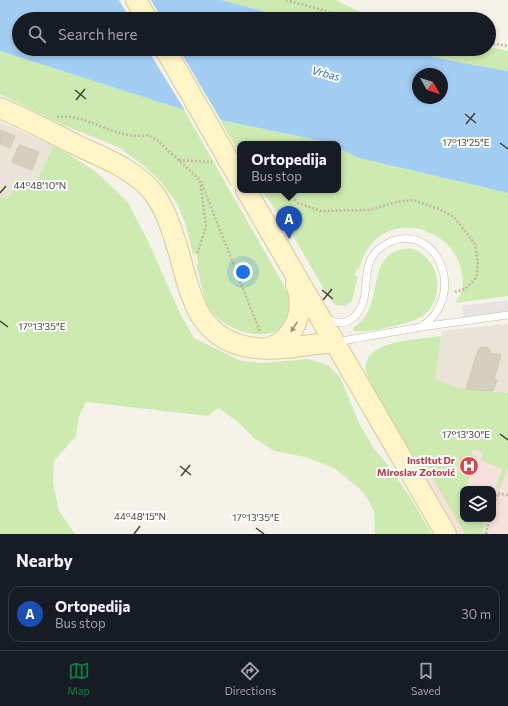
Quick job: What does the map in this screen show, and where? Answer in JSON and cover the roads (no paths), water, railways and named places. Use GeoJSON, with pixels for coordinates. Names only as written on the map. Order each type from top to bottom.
{"type":"FeatureCollection","features":[{"type":"Feature","properties":{"kind":"street"},"geometry":{"type":"LineString","coordinates":[[136,0],[143,12]]}},
{"type":"Feature","properties":{"kind":"street"},"geometry":{"type":"LineString","coordinates":[[169,56],[237,175]]}},
{"type":"Feature","properties":{"kind":"street"},"geometry":{"type":"LineString","coordinates":[[0,108],[113,163],[138,179],[155,194],[168,218],[194,302],[209,327],[232,343],[244,348],[263,343],[334,342]]}},
{"type":"Feature","properties":{"kind":"street"},"geometry":{"type":"LineString","coordinates":[[247,193],[446,534]]}},
{"type":"Feature","properties":{"kind":"street"},"geometry":{"type":"LineString","coordinates":[[263,343],[276,345],[285,339],[298,320],[299,299],[297,287],[288,264]]}},
{"type":"Feature","properties":{"kind":"lane"},"geometry":{"type":"LineString","coordinates":[[308,298],[317,310],[331,320],[339,323],[350,320],[362,307],[365,297],[370,260],[378,250],[396,240],[419,242],[432,252],[443,267],[446,281],[445,294],[439,308],[430,322],[421,327]]}},
{"type":"Feature","properties":{"kind":"lane"},"geometry":{"type":"LineString","coordinates":[[334,342],[421,327],[508,315]]}},
{"type":"Feature","properties":{"kind":"water"},"geometry":{"type":"Polygon","coordinates":[[[0,0],[221,0],[266,12],[12,12],[12,55],[0,51],[0,0]]]}},
{"type":"Feature","properties":{"kind":"water","name":"Vrbas"},"geometry":{"type":"Polygon","coordinates":[[[16,56],[431,56],[508,71],[508,193],[359,158],[341,149],[341,141],[322,141],[220,120],[184,110],[16,56]]]}},
{"type":"Feature","properties":{"kind":"place","name":"Ortopedija"},"geometry":{"type":"Point","coordinates":[289,239]}},
{"type":"Feature","properties":{"kind":"place","name":"Institut Dr Miroslav Zotović"},"geometry":{"type":"Point","coordinates":[469,466]}}]}
